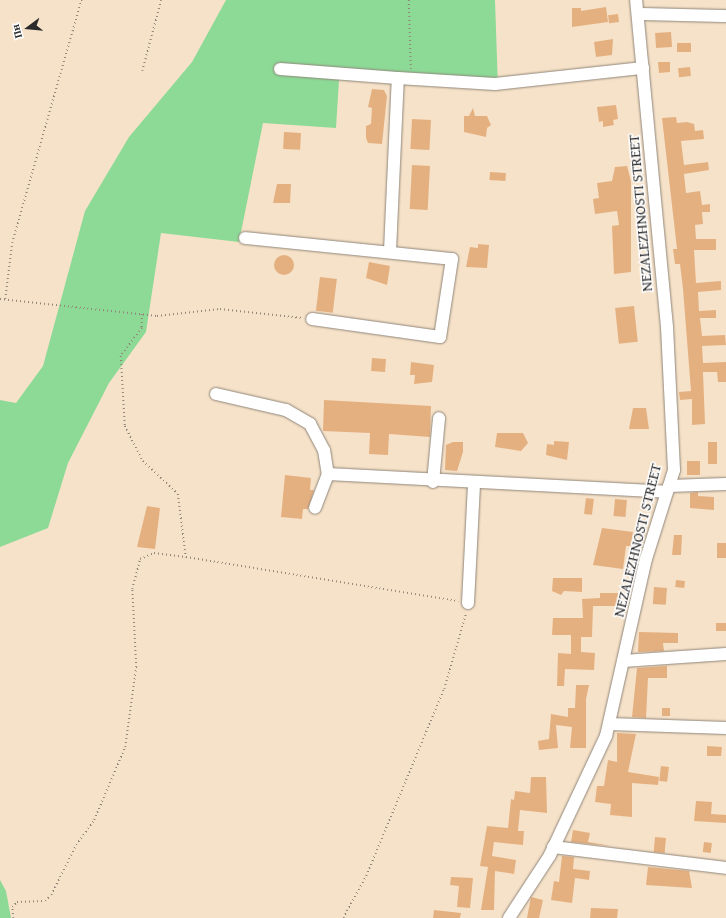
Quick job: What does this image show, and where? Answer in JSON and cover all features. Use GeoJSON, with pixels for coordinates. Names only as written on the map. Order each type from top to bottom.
{"type":"FeatureCollection","features":[{"type":"Feature","properties":{"kind":"street","name":"NEZALEZHNOSTI STREET"},"geometry":{"type":"LineString","coordinates":[[510,918],[553,848],[609,724],[646,559],[674,470],[667,326],[636,0]]}},
{"type":"Feature","properties":{"kind":"street"},"geometry":{"type":"LineString","coordinates":[[638,14],[726,16]]}},
{"type":"Feature","properties":{"kind":"street"},"geometry":{"type":"LineString","coordinates":[[280,69],[411,79],[519,83],[643,68]]}},
{"type":"Feature","properties":{"kind":"street"},"geometry":{"type":"LineString","coordinates":[[390,251],[398,78]]}},
{"type":"Feature","properties":{"kind":"street"},"geometry":{"type":"LineString","coordinates":[[245,238],[390,251],[452,259],[440,337],[312,319]]}},
{"type":"Feature","properties":{"kind":"street"},"geometry":{"type":"LineString","coordinates":[[216,394],[298,415],[318,436],[328,474],[315,508]]}},
{"type":"Feature","properties":{"kind":"street"},"geometry":{"type":"LineString","coordinates":[[433,482],[439,418]]}},
{"type":"Feature","properties":{"kind":"street"},"geometry":{"type":"LineString","coordinates":[[328,474],[474,484],[668,489],[726,484]]}},
{"type":"Feature","properties":{"kind":"street"},"geometry":{"type":"LineString","coordinates":[[468,603],[474,484]]}},
{"type":"Feature","properties":{"kind":"street"},"geometry":{"type":"LineString","coordinates":[[623,660],[726,654]]}},
{"type":"Feature","properties":{"kind":"street"},"geometry":{"type":"LineString","coordinates":[[609,724],[726,728]]}},
{"type":"Feature","properties":{"kind":"street"},"geometry":{"type":"LineString","coordinates":[[553,848],[726,868]]}},
{"type":"Feature","properties":{"kind":"path"},"geometry":{"type":"LineString","coordinates":[[5,299],[12,243],[81,0]]}},
{"type":"Feature","properties":{"kind":"path"},"geometry":{"type":"LineString","coordinates":[[142,71],[161,0]]}},
{"type":"Feature","properties":{"kind":"path"},"geometry":{"type":"LineString","coordinates":[[409,0],[411,79]]}},
{"type":"Feature","properties":{"kind":"path"},"geometry":{"type":"LineString","coordinates":[[0,299],[142,314],[186,315],[220,309],[312,319]]}},
{"type":"Feature","properties":{"kind":"path"},"geometry":{"type":"LineString","coordinates":[[142,314],[142,328],[121,356],[125,426],[143,461],[178,494],[186,557]]}},
{"type":"Feature","properties":{"kind":"path"},"geometry":{"type":"LineString","coordinates":[[13,918],[12,907],[17,902],[45,901],[51,895],[76,845],[94,820],[125,747],[136,667],[132,589],[140,559],[154,553],[468,603],[444,689],[366,876],[343,918]]}},
{"type":"Feature","properties":{"kind":"green space"},"geometry":{"type":"Polygon","coordinates":[[[226,0],[495,0],[498,88],[339,80],[336,128],[263,123],[239,242],[161,233],[146,332],[109,383],[68,463],[48,528],[0,547],[0,400],[16,403],[43,366],[85,211],[129,137],[192,62],[226,0]]]}},
{"type":"Feature","properties":{"kind":"green space"},"geometry":{"type":"Polygon","coordinates":[[[0,880],[6,891],[11,918],[0,918],[0,880]]]}},
{"type":"Feature","properties":{"kind":"building"},"geometry":{"type":"Polygon","coordinates":[[[606,7],[608,22],[572,27],[572,8],[581,8],[581,11],[606,7]]]}},
{"type":"Feature","properties":{"kind":"building"},"geometry":{"type":"Polygon","coordinates":[[[618,14],[619,22],[609,23],[608,15],[618,14]]]}},
{"type":"Feature","properties":{"kind":"building"},"geometry":{"type":"Polygon","coordinates":[[[671,32],[672,47],[656,48],[655,33],[671,32]]]}},
{"type":"Feature","properties":{"kind":"building"},"geometry":{"type":"Polygon","coordinates":[[[613,39],[612,55],[596,57],[594,42],[613,39]]]}},
{"type":"Feature","properties":{"kind":"building"},"geometry":{"type":"Polygon","coordinates":[[[677,43],[691,43],[691,52],[677,52],[677,43]]]}},
{"type":"Feature","properties":{"kind":"building"},"geometry":{"type":"Polygon","coordinates":[[[658,62],[670,62],[670,72],[659,73],[658,62]]]}},
{"type":"Feature","properties":{"kind":"building"},"geometry":{"type":"Polygon","coordinates":[[[690,67],[691,76],[679,77],[678,68],[690,67]]]}},
{"type":"Feature","properties":{"kind":"building"},"geometry":{"type":"Polygon","coordinates":[[[372,89],[384,90],[387,96],[382,144],[368,143],[366,138],[366,126],[371,124],[372,108],[368,107],[372,89]]]}},
{"type":"Feature","properties":{"kind":"building"},"geometry":{"type":"Polygon","coordinates":[[[616,105],[618,119],[613,120],[614,125],[603,127],[603,121],[599,122],[597,107],[616,105]]]}},
{"type":"Feature","properties":{"kind":"building"},"geometry":{"type":"Polygon","coordinates":[[[473,108],[475,116],[487,116],[491,125],[487,128],[486,137],[464,132],[464,116],[469,116],[473,108]]]}},
{"type":"Feature","properties":{"kind":"building"},"geometry":{"type":"Polygon","coordinates":[[[676,117],[677,123],[687,122],[694,124],[695,131],[703,130],[704,139],[681,141],[684,165],[708,162],[709,170],[684,174],[686,193],[700,191],[702,205],[710,204],[710,212],[702,212],[703,224],[695,225],[696,239],[716,239],[716,250],[694,250],[696,283],[721,281],[721,290],[698,292],[699,311],[716,310],[716,318],[700,318],[702,336],[725,335],[726,345],[702,346],[703,363],[726,362],[726,382],[718,382],[717,372],[703,372],[705,424],[692,425],[692,399],[680,400],[679,392],[691,391],[680,264],[675,264],[673,249],[677,249],[662,118],[676,117]]]}},
{"type":"Feature","properties":{"kind":"building"},"geometry":{"type":"Polygon","coordinates":[[[412,119],[431,120],[429,150],[410,149],[412,119]]]}},
{"type":"Feature","properties":{"kind":"building"},"geometry":{"type":"Polygon","coordinates":[[[284,132],[301,133],[300,150],[283,149],[284,132]]]}},
{"type":"Feature","properties":{"kind":"building"},"geometry":{"type":"Polygon","coordinates":[[[412,165],[430,166],[428,210],[410,209],[412,165]]]}},
{"type":"Feature","properties":{"kind":"building"},"geometry":{"type":"Polygon","coordinates":[[[627,166],[631,181],[631,272],[614,274],[612,226],[619,225],[617,211],[595,214],[593,199],[599,198],[597,183],[612,181],[615,167],[627,166]]]}},
{"type":"Feature","properties":{"kind":"building"},"geometry":{"type":"Polygon","coordinates":[[[490,172],[506,173],[505,181],[489,180],[490,172]]]}},
{"type":"Feature","properties":{"kind":"building"},"geometry":{"type":"Polygon","coordinates":[[[277,184],[291,184],[290,203],[273,203],[277,184]]]}},
{"type":"Feature","properties":{"kind":"building"},"geometry":{"type":"Polygon","coordinates":[[[478,244],[489,245],[487,268],[466,267],[470,247],[478,248],[478,244]]]}},
{"type":"Feature","properties":{"kind":"building"},"geometry":{"type":"Polygon","coordinates":[[[284,255],[291,258],[294,265],[291,272],[284,275],[277,272],[274,265],[277,258],[284,255]]]}},
{"type":"Feature","properties":{"kind":"building"},"geometry":{"type":"Polygon","coordinates":[[[369,262],[390,266],[387,285],[366,278],[369,262]]]}},
{"type":"Feature","properties":{"kind":"building"},"geometry":{"type":"Polygon","coordinates":[[[320,277],[337,279],[333,313],[316,311],[320,277]]]}},
{"type":"Feature","properties":{"kind":"building"},"geometry":{"type":"Polygon","coordinates":[[[634,306],[638,342],[619,344],[615,308],[634,306]]]}},
{"type":"Feature","properties":{"kind":"building"},"geometry":{"type":"Polygon","coordinates":[[[372,358],[386,359],[385,372],[371,371],[372,358]]]}},
{"type":"Feature","properties":{"kind":"building"},"geometry":{"type":"Polygon","coordinates":[[[411,362],[434,365],[432,382],[414,384],[415,375],[410,375],[411,362]]]}},
{"type":"Feature","properties":{"kind":"building"},"geometry":{"type":"Polygon","coordinates":[[[324,400],[431,406],[430,437],[389,434],[388,455],[369,454],[370,433],[323,431],[324,400]]]}},
{"type":"Feature","properties":{"kind":"building"},"geometry":{"type":"Polygon","coordinates":[[[633,408],[646,408],[649,429],[629,429],[633,408]]]}},
{"type":"Feature","properties":{"kind":"building"},"geometry":{"type":"Polygon","coordinates":[[[497,433],[523,433],[528,443],[521,451],[495,447],[497,433]]]}},
{"type":"Feature","properties":{"kind":"building"},"geometry":{"type":"Polygon","coordinates":[[[554,441],[569,442],[567,460],[546,455],[547,444],[554,445],[554,441]]]}},
{"type":"Feature","properties":{"kind":"building"},"geometry":{"type":"Polygon","coordinates":[[[453,442],[463,442],[463,452],[457,471],[445,470],[446,445],[453,442]]]}},
{"type":"Feature","properties":{"kind":"building"},"geometry":{"type":"Polygon","coordinates":[[[708,442],[717,442],[717,464],[708,464],[708,442]]]}},
{"type":"Feature","properties":{"kind":"building"},"geometry":{"type":"Polygon","coordinates":[[[687,461],[700,461],[700,475],[687,475],[687,461]]]}},
{"type":"Feature","properties":{"kind":"building"},"geometry":{"type":"Polygon","coordinates":[[[285,475],[311,478],[310,490],[314,490],[308,509],[303,509],[302,519],[281,517],[285,475]]]}},
{"type":"Feature","properties":{"kind":"building"},"geometry":{"type":"Polygon","coordinates":[[[698,492],[698,496],[714,497],[714,510],[690,508],[690,493],[698,492]]]}},
{"type":"Feature","properties":{"kind":"building"},"geometry":{"type":"Polygon","coordinates":[[[586,498],[594,499],[592,515],[584,514],[586,498]]]}},
{"type":"Feature","properties":{"kind":"building"},"geometry":{"type":"Polygon","coordinates":[[[615,499],[627,500],[625,517],[614,516],[615,499]]]}},
{"type":"Feature","properties":{"kind":"building"},"geometry":{"type":"Polygon","coordinates":[[[147,506],[160,508],[155,549],[137,547],[147,506]]]}},
{"type":"Feature","properties":{"kind":"building"},"geometry":{"type":"Polygon","coordinates":[[[602,528],[633,532],[631,546],[626,546],[623,569],[593,565],[602,528]]]}},
{"type":"Feature","properties":{"kind":"building"},"geometry":{"type":"Polygon","coordinates":[[[674,535],[682,535],[681,555],[672,555],[674,535]]]}},
{"type":"Feature","properties":{"kind":"building"},"geometry":{"type":"Polygon","coordinates":[[[717,543],[726,543],[726,558],[717,558],[717,543]]]}},
{"type":"Feature","properties":{"kind":"building"},"geometry":{"type":"Polygon","coordinates":[[[553,578],[582,578],[582,592],[564,591],[561,595],[552,591],[553,578]]]}},
{"type":"Feature","properties":{"kind":"building"},"geometry":{"type":"Polygon","coordinates":[[[676,580],[685,581],[684,588],[675,587],[676,580]]]}},
{"type":"Feature","properties":{"kind":"building"},"geometry":{"type":"Polygon","coordinates":[[[654,587],[667,588],[666,605],[653,604],[654,587]]]}},
{"type":"Feature","properties":{"kind":"building"},"geometry":{"type":"Polygon","coordinates":[[[600,593],[618,593],[618,606],[593,606],[592,637],[581,637],[581,652],[595,653],[594,670],[565,669],[564,686],[557,686],[558,653],[571,654],[571,635],[552,635],[553,618],[583,618],[582,599],[600,598],[600,593]]]}},
{"type":"Feature","properties":{"kind":"building"},"geometry":{"type":"Polygon","coordinates":[[[716,623],[726,623],[726,631],[716,631],[716,623]]]}},
{"type":"Feature","properties":{"kind":"building"},"geometry":{"type":"Polygon","coordinates":[[[639,632],[678,633],[678,643],[663,643],[664,651],[638,652],[639,632]]]}},
{"type":"Feature","properties":{"kind":"building"},"geometry":{"type":"Polygon","coordinates":[[[667,666],[667,678],[648,678],[646,718],[632,717],[637,668],[667,666]]]}},
{"type":"Feature","properties":{"kind":"building"},"geometry":{"type":"Polygon","coordinates":[[[576,685],[589,685],[586,699],[586,748],[570,748],[572,727],[556,725],[558,748],[539,750],[538,741],[549,739],[551,714],[568,717],[568,708],[575,708],[576,685]]]}},
{"type":"Feature","properties":{"kind":"building"},"geometry":{"type":"Polygon","coordinates":[[[662,708],[670,708],[670,716],[662,716],[662,708]]]}},
{"type":"Feature","properties":{"kind":"building"},"geometry":{"type":"Polygon","coordinates":[[[617,733],[636,734],[628,772],[659,777],[658,785],[632,783],[632,817],[610,815],[611,804],[595,802],[597,786],[604,786],[608,760],[617,762],[617,733]]]}},
{"type":"Feature","properties":{"kind":"building"},"geometry":{"type":"Polygon","coordinates":[[[707,746],[722,747],[721,756],[707,756],[707,746]]]}},
{"type":"Feature","properties":{"kind":"building"},"geometry":{"type":"Polygon","coordinates":[[[661,766],[669,767],[667,782],[659,781],[661,766]]]}},
{"type":"Feature","properties":{"kind":"building"},"geometry":{"type":"Polygon","coordinates":[[[531,777],[546,777],[547,813],[520,810],[518,831],[524,831],[523,845],[494,842],[492,856],[516,860],[514,874],[495,871],[494,910],[481,910],[488,867],[480,866],[487,826],[508,828],[511,799],[514,800],[515,791],[530,793],[531,777]]]}},
{"type":"Feature","properties":{"kind":"building"},"geometry":{"type":"Polygon","coordinates":[[[696,801],[712,802],[711,814],[726,815],[726,823],[694,821],[696,801]]]}},
{"type":"Feature","properties":{"kind":"building"},"geometry":{"type":"Polygon","coordinates":[[[573,830],[590,833],[588,842],[611,846],[571,842],[573,830]]]}},
{"type":"Feature","properties":{"kind":"building"},"geometry":{"type":"Polygon","coordinates":[[[655,837],[666,838],[665,853],[654,852],[655,837]]]}},
{"type":"Feature","properties":{"kind":"building"},"geometry":{"type":"Polygon","coordinates":[[[704,842],[712,843],[711,853],[703,852],[704,842]]]}},
{"type":"Feature","properties":{"kind":"building"},"geometry":{"type":"Polygon","coordinates":[[[562,856],[574,857],[573,869],[590,871],[589,880],[575,878],[572,903],[551,900],[554,881],[559,882],[562,856]]]}},
{"type":"Feature","properties":{"kind":"building"},"geometry":{"type":"Polygon","coordinates":[[[648,867],[689,871],[692,888],[646,885],[648,867]]]}},
{"type":"Feature","properties":{"kind":"building"},"geometry":{"type":"Polygon","coordinates":[[[451,877],[473,878],[470,908],[457,907],[459,886],[450,885],[451,877]]]}},
{"type":"Feature","properties":{"kind":"building"},"geometry":{"type":"Polygon","coordinates":[[[531,897],[543,900],[539,918],[527,918],[531,897]]]}},
{"type":"Feature","properties":{"kind":"building"},"geometry":{"type":"Polygon","coordinates":[[[591,908],[618,909],[617,918],[590,918],[591,908]]]}},
{"type":"Feature","properties":{"kind":"building"},"geometry":{"type":"Polygon","coordinates":[[[434,910],[461,913],[460,918],[433,918],[434,910]]]}}]}
